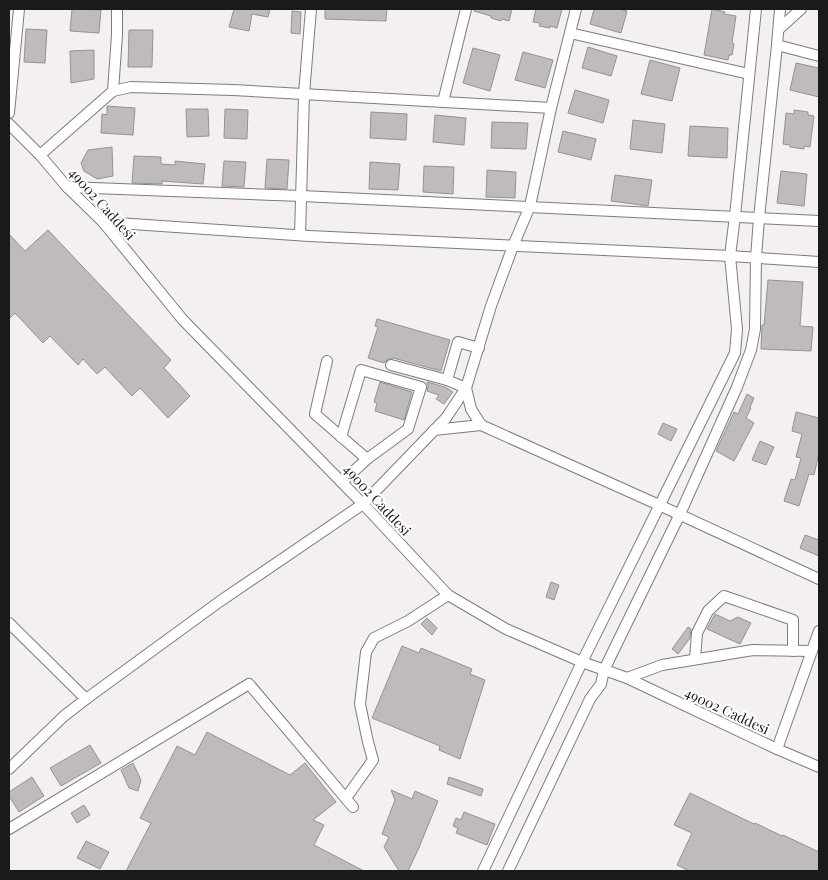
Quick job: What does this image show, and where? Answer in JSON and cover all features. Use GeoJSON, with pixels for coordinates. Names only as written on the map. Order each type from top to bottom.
{"type":"FeatureCollection","features":[{"type":"Feature","properties":{"kind":"street"},"geometry":{"type":"LineString","coordinates":[[9,113],[19,9]]}},
{"type":"Feature","properties":{"kind":"street"},"geometry":{"type":"LineString","coordinates":[[113,90],[117,9]]}},
{"type":"Feature","properties":{"kind":"street"},"geometry":{"type":"LineString","coordinates":[[300,235],[304,94],[311,9]]}},
{"type":"Feature","properties":{"kind":"street"},"geometry":{"type":"LineString","coordinates":[[444,102],[466,9]]}},
{"type":"Feature","properties":{"kind":"street"},"geometry":{"type":"LineString","coordinates":[[9,769],[64,716],[86,699],[218,602],[363,504],[446,418],[466,388],[491,306],[530,206],[551,108],[576,9]]}},
{"type":"Feature","properties":{"kind":"street"},"geometry":{"type":"LineString","coordinates":[[508,871],[590,699],[601,684],[604,670],[680,514],[738,387],[748,357],[755,329],[758,218],[780,9]]}},
{"type":"Feature","properties":{"kind":"street"},"geometry":{"type":"LineString","coordinates":[[779,29],[801,9]]}},
{"type":"Feature","properties":{"kind":"street"},"geometry":{"type":"LineString","coordinates":[[482,871],[659,504],[736,353],[737,329],[730,256],[755,10]]}},
{"type":"Feature","properties":{"kind":"street"},"geometry":{"type":"LineString","coordinates":[[570,33],[749,74]]}},
{"type":"Feature","properties":{"kind":"street"},"geometry":{"type":"LineString","coordinates":[[777,45],[819,56]]}},
{"type":"Feature","properties":{"kind":"street"},"geometry":{"type":"LineString","coordinates":[[40,155],[113,90],[131,87],[233,90],[551,108]]}},
{"type":"Feature","properties":{"kind":"street","name":"49002 Caddesi"},"geometry":{"type":"LineString","coordinates":[[9,124],[103,222],[183,320],[342,482],[448,595],[506,629],[582,662],[627,678],[819,767]]}},
{"type":"Feature","properties":{"kind":"street"},"geometry":{"type":"LineString","coordinates":[[67,186],[530,206],[819,221]]}},
{"type":"Feature","properties":{"kind":"street"},"geometry":{"type":"LineString","coordinates":[[103,222],[300,235],[819,262]]}},
{"type":"Feature","properties":{"kind":"street"},"geometry":{"type":"LineString","coordinates":[[447,380],[458,342],[479,348]]}},
{"type":"Feature","properties":{"kind":"street"},"geometry":{"type":"LineString","coordinates":[[327,362],[315,414],[367,458]]}},
{"type":"Feature","properties":{"kind":"street"},"geometry":{"type":"LineString","coordinates":[[391,364],[447,380],[466,388]]}},
{"type":"Feature","properties":{"kind":"street"},"geometry":{"type":"LineString","coordinates":[[342,437],[361,370],[422,387],[408,429],[367,458],[342,482]]}},
{"type":"Feature","properties":{"kind":"street"},"geometry":{"type":"LineString","coordinates":[[466,388],[471,409],[481,425]]}},
{"type":"Feature","properties":{"kind":"street"},"geometry":{"type":"LineString","coordinates":[[434,430],[481,425],[659,504],[819,579]]}},
{"type":"Feature","properties":{"kind":"street"},"geometry":{"type":"LineString","coordinates":[[346,798],[363,777],[373,760],[360,704],[366,652],[374,638],[408,621],[448,595]]}},
{"type":"Feature","properties":{"kind":"street"},"geometry":{"type":"LineString","coordinates":[[695,660],[698,633],[708,610],[724,596],[793,620],[793,650]]}},
{"type":"Feature","properties":{"kind":"street"},"geometry":{"type":"LineString","coordinates":[[9,623],[86,699]]}},
{"type":"Feature","properties":{"kind":"street"},"geometry":{"type":"LineString","coordinates":[[777,749],[819,631]]}},
{"type":"Feature","properties":{"kind":"street"},"geometry":{"type":"LineString","coordinates":[[627,678],[662,665],[753,650],[812,651]]}},
{"type":"Feature","properties":{"kind":"street"},"geometry":{"type":"LineString","coordinates":[[9,829],[249,684],[353,807]]}},
{"type":"Feature","properties":{"kind":"building"},"geometry":{"type":"Polygon","coordinates":[[[72,9],[101,10],[99,33],[70,31],[72,9]]]}},
{"type":"Feature","properties":{"kind":"building"},"geometry":{"type":"Polygon","coordinates":[[[234,9],[270,9],[268,17],[252,14],[249,31],[229,27],[234,9]]]}},
{"type":"Feature","properties":{"kind":"building"},"geometry":{"type":"Polygon","coordinates":[[[325,9],[387,9],[386,21],[325,19],[325,9]]]}},
{"type":"Feature","properties":{"kind":"building"},"geometry":{"type":"Polygon","coordinates":[[[475,9],[512,9],[509,21],[502,19],[501,21],[474,11],[475,9]]]}},
{"type":"Feature","properties":{"kind":"building"},"geometry":{"type":"Polygon","coordinates":[[[536,9],[562,9],[557,28],[539,26],[540,23],[533,22],[536,9]]]}},
{"type":"Feature","properties":{"kind":"building"},"geometry":{"type":"Polygon","coordinates":[[[594,9],[627,11],[621,33],[590,24],[594,9]]]}},
{"type":"Feature","properties":{"kind":"building"},"geometry":{"type":"Polygon","coordinates":[[[712,9],[736,16],[732,55],[729,55],[728,60],[704,55],[712,9]]]}},
{"type":"Feature","properties":{"kind":"building"},"geometry":{"type":"Polygon","coordinates":[[[292,11],[301,12],[300,34],[291,33],[292,11]]]}},
{"type":"Feature","properties":{"kind":"building"},"geometry":{"type":"Polygon","coordinates":[[[26,29],[47,30],[45,63],[24,62],[26,29]]]}},
{"type":"Feature","properties":{"kind":"building"},"geometry":{"type":"Polygon","coordinates":[[[129,30],[153,30],[152,67],[128,67],[129,30]]]}},
{"type":"Feature","properties":{"kind":"building"},"geometry":{"type":"Polygon","coordinates":[[[588,47],[617,56],[611,76],[582,68],[588,47]]]}},
{"type":"Feature","properties":{"kind":"building"},"geometry":{"type":"Polygon","coordinates":[[[473,48],[500,55],[490,91],[463,83],[473,48]]]}},
{"type":"Feature","properties":{"kind":"building"},"geometry":{"type":"Polygon","coordinates":[[[94,50],[94,79],[71,83],[70,51],[94,50]]]}},
{"type":"Feature","properties":{"kind":"building"},"geometry":{"type":"Polygon","coordinates":[[[523,52],[553,60],[545,88],[515,80],[523,52]]]}},
{"type":"Feature","properties":{"kind":"building"},"geometry":{"type":"Polygon","coordinates":[[[650,60],[680,68],[672,101],[641,94],[650,60]]]}},
{"type":"Feature","properties":{"kind":"building"},"geometry":{"type":"Polygon","coordinates":[[[796,63],[819,68],[819,97],[790,90],[796,63]]]}},
{"type":"Feature","properties":{"kind":"building"},"geometry":{"type":"Polygon","coordinates":[[[575,90],[609,100],[603,123],[568,113],[575,90]]]}},
{"type":"Feature","properties":{"kind":"building"},"geometry":{"type":"Polygon","coordinates":[[[107,106],[135,108],[133,135],[101,133],[102,114],[107,115],[107,106]]]}},
{"type":"Feature","properties":{"kind":"building"},"geometry":{"type":"Polygon","coordinates":[[[186,109],[208,109],[209,136],[187,137],[186,109]]]}},
{"type":"Feature","properties":{"kind":"building"},"geometry":{"type":"Polygon","coordinates":[[[225,109],[248,110],[247,139],[224,138],[225,109]]]}},
{"type":"Feature","properties":{"kind":"building"},"geometry":{"type":"Polygon","coordinates":[[[794,110],[808,112],[808,115],[814,116],[810,147],[804,146],[804,149],[783,144],[786,113],[794,114],[794,110]]]}},
{"type":"Feature","properties":{"kind":"building"},"geometry":{"type":"Polygon","coordinates":[[[371,112],[407,114],[406,140],[370,138],[371,112]]]}},
{"type":"Feature","properties":{"kind":"building"},"geometry":{"type":"Polygon","coordinates":[[[435,115],[466,118],[464,145],[433,142],[435,115]]]}},
{"type":"Feature","properties":{"kind":"building"},"geometry":{"type":"Polygon","coordinates":[[[633,120],[665,124],[662,153],[630,149],[633,120]]]}},
{"type":"Feature","properties":{"kind":"building"},"geometry":{"type":"Polygon","coordinates":[[[492,122],[528,123],[526,149],[491,148],[492,122]]]}},
{"type":"Feature","properties":{"kind":"building"},"geometry":{"type":"Polygon","coordinates":[[[690,126],[728,128],[727,158],[688,156],[690,126]]]}},
{"type":"Feature","properties":{"kind":"building"},"geometry":{"type":"Polygon","coordinates":[[[563,131],[596,139],[591,160],[558,152],[563,131]]]}},
{"type":"Feature","properties":{"kind":"building"},"geometry":{"type":"Polygon","coordinates":[[[112,147],[113,176],[97,179],[84,171],[81,163],[88,150],[112,147]]]}},
{"type":"Feature","properties":{"kind":"building"},"geometry":{"type":"Polygon","coordinates":[[[134,156],[161,157],[161,164],[175,165],[175,161],[205,164],[203,184],[162,181],[162,184],[132,183],[134,156]]]}},
{"type":"Feature","properties":{"kind":"building"},"geometry":{"type":"Polygon","coordinates":[[[267,159],[289,160],[287,189],[265,188],[267,159]]]}},
{"type":"Feature","properties":{"kind":"building"},"geometry":{"type":"Polygon","coordinates":[[[224,161],[246,162],[244,187],[222,186],[224,161]]]}},
{"type":"Feature","properties":{"kind":"building"},"geometry":{"type":"Polygon","coordinates":[[[370,162],[400,164],[398,190],[369,189],[370,162]]]}},
{"type":"Feature","properties":{"kind":"building"},"geometry":{"type":"Polygon","coordinates":[[[424,166],[454,167],[453,194],[423,192],[424,166]]]}},
{"type":"Feature","properties":{"kind":"building"},"geometry":{"type":"Polygon","coordinates":[[[487,170],[516,172],[515,198],[486,197],[487,170]]]}},
{"type":"Feature","properties":{"kind":"building"},"geometry":{"type":"Polygon","coordinates":[[[781,171],[807,174],[804,206],[777,203],[781,171]]]}},
{"type":"Feature","properties":{"kind":"building"},"geometry":{"type":"Polygon","coordinates":[[[615,175],[652,180],[648,206],[611,201],[615,175]]]}},
{"type":"Feature","properties":{"kind":"building"},"geometry":{"type":"Polygon","coordinates":[[[48,230],[171,360],[164,368],[190,396],[168,418],[140,388],[132,396],[105,367],[97,374],[83,359],[78,365],[50,336],[43,343],[15,313],[9,319],[9,234],[25,251],[48,230]]]}},
{"type":"Feature","properties":{"kind":"building"},"geometry":{"type":"Polygon","coordinates":[[[768,280],[803,282],[800,326],[813,327],[811,351],[761,349],[768,280]]]}},
{"type":"Feature","properties":{"kind":"building"},"geometry":{"type":"Polygon","coordinates":[[[377,319],[450,340],[441,371],[393,358],[384,363],[368,358],[378,327],[375,326],[377,319]]]}},
{"type":"Feature","properties":{"kind":"building"},"geometry":{"type":"Polygon","coordinates":[[[380,382],[412,392],[404,420],[375,411],[377,403],[374,402],[380,382]]]}},
{"type":"Feature","properties":{"kind":"building"},"geometry":{"type":"Polygon","coordinates":[[[427,382],[445,387],[453,392],[444,404],[436,399],[439,395],[427,391],[427,382]]]}},
{"type":"Feature","properties":{"kind":"building"},"geometry":{"type":"Polygon","coordinates":[[[747,394],[754,398],[746,418],[754,423],[734,461],[716,451],[734,412],[738,414],[747,394]]]}},
{"type":"Feature","properties":{"kind":"building"},"geometry":{"type":"Polygon","coordinates":[[[796,412],[819,418],[819,453],[814,475],[809,474],[799,506],[784,501],[791,479],[795,480],[801,458],[796,457],[802,434],[792,431],[796,412]]]}},
{"type":"Feature","properties":{"kind":"building"},"geometry":{"type":"Polygon","coordinates":[[[663,423],[677,429],[671,441],[658,434],[663,423]]]}},
{"type":"Feature","properties":{"kind":"building"},"geometry":{"type":"Polygon","coordinates":[[[760,441],[774,447],[766,465],[752,460],[760,441]]]}},
{"type":"Feature","properties":{"kind":"building"},"geometry":{"type":"Polygon","coordinates":[[[805,535],[819,540],[819,556],[800,548],[805,535]]]}},
{"type":"Feature","properties":{"kind":"building"},"geometry":{"type":"Polygon","coordinates":[[[551,582],[559,585],[554,600],[546,597],[551,582]]]}},
{"type":"Feature","properties":{"kind":"building"},"geometry":{"type":"Polygon","coordinates":[[[715,614],[730,621],[738,617],[751,623],[740,644],[707,629],[715,614]]]}},
{"type":"Feature","properties":{"kind":"building"},"geometry":{"type":"Polygon","coordinates":[[[427,618],[437,628],[432,635],[421,624],[427,618]]]}},
{"type":"Feature","properties":{"kind":"building"},"geometry":{"type":"Polygon","coordinates":[[[688,627],[691,629],[690,638],[678,654],[672,649],[688,627]]]}},
{"type":"Feature","properties":{"kind":"building"},"geometry":{"type":"Polygon","coordinates":[[[402,646],[419,653],[421,648],[472,669],[470,674],[485,680],[460,759],[439,750],[440,746],[372,718],[402,646]]]}},
{"type":"Feature","properties":{"kind":"building"},"geometry":{"type":"Polygon","coordinates":[[[207,732],[290,775],[305,763],[336,802],[313,820],[324,825],[314,845],[364,871],[126,871],[151,823],[140,818],[177,746],[195,755],[207,732]]]}},
{"type":"Feature","properties":{"kind":"building"},"geometry":{"type":"Polygon","coordinates":[[[90,745],[101,763],[61,786],[50,768],[90,745]]]}},
{"type":"Feature","properties":{"kind":"building"},"geometry":{"type":"Polygon","coordinates":[[[133,763],[141,780],[138,791],[129,788],[121,770],[133,763]]]}},
{"type":"Feature","properties":{"kind":"building"},"geometry":{"type":"Polygon","coordinates":[[[32,777],[44,796],[19,812],[9,796],[9,792],[32,777]]]}},
{"type":"Feature","properties":{"kind":"building"},"geometry":{"type":"Polygon","coordinates":[[[449,777],[483,789],[481,796],[447,784],[449,777]]]}},
{"type":"Feature","properties":{"kind":"building"},"geometry":{"type":"Polygon","coordinates":[[[391,790],[412,799],[415,791],[438,801],[408,871],[399,871],[384,847],[389,837],[382,834],[395,800],[391,790]]]}},
{"type":"Feature","properties":{"kind":"building"},"geometry":{"type":"Polygon","coordinates":[[[690,793],[754,824],[819,852],[819,871],[689,871],[677,865],[692,833],[674,825],[690,793]]]}},
{"type":"Feature","properties":{"kind":"building"},"geometry":{"type":"Polygon","coordinates":[[[84,805],[90,815],[77,823],[71,813],[84,805]]]}},
{"type":"Feature","properties":{"kind":"building"},"geometry":{"type":"Polygon","coordinates":[[[464,812],[495,824],[487,845],[456,833],[458,828],[453,826],[456,818],[461,820],[464,812]]]}},
{"type":"Feature","properties":{"kind":"building"},"geometry":{"type":"Polygon","coordinates":[[[86,841],[109,852],[100,869],[77,858],[86,841]]]}}]}
